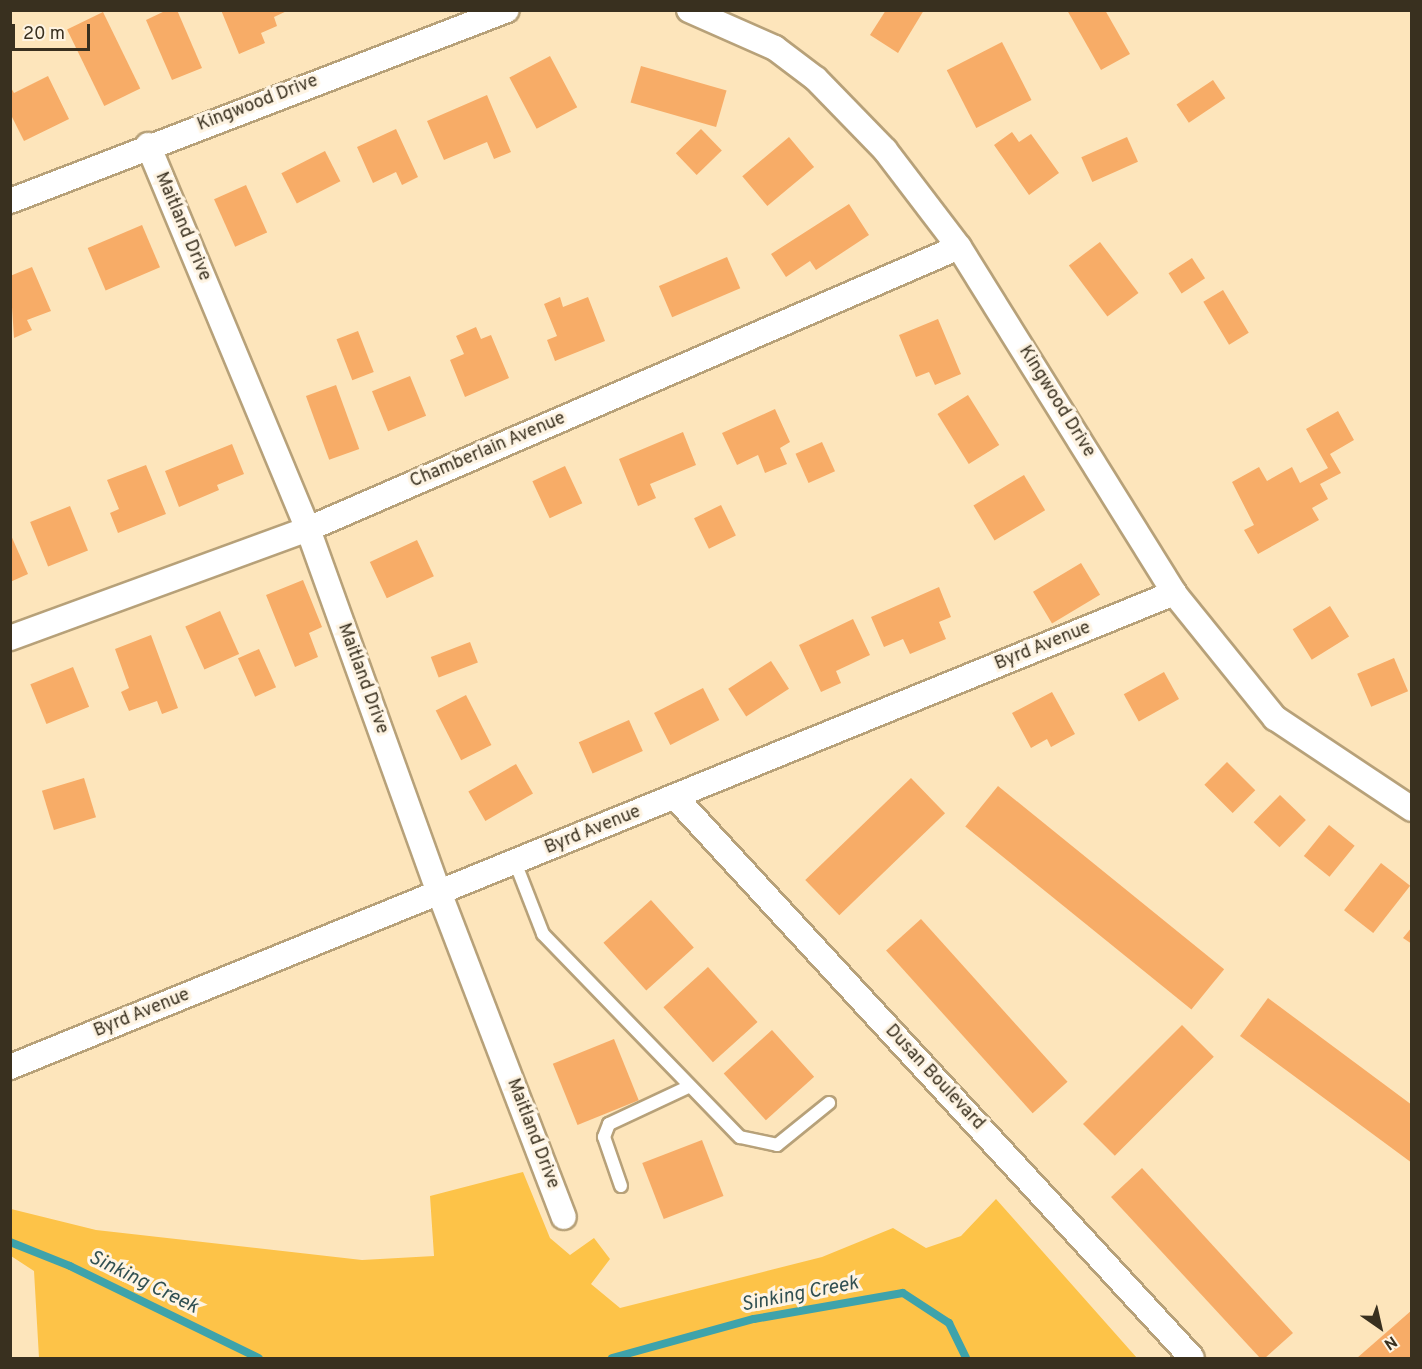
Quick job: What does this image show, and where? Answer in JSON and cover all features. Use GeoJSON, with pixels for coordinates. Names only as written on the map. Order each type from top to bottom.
{"type":"FeatureCollection","features":[{"type":"Feature","properties":{"kind":"street","name":"Kingwood Drive"},"geometry":{"type":"LineString","coordinates":[[10,201],[148,145],[507,10]]}},
{"type":"Feature","properties":{"kind":"street","name":"Kingwood Drive"},"geometry":{"type":"LineString","coordinates":[[689,10],[775,48],[816,79],[885,150],[959,247],[1174,593],[1275,718],[1412,809]]}},
{"type":"Feature","properties":{"kind":"street","name":"Maitland Drive"},"geometry":{"type":"LineString","coordinates":[[148,145],[308,529],[439,892],[564,1217]]}},
{"type":"Feature","properties":{"kind":"street","name":"Chamberlain Avenue"},"geometry":{"type":"LineString","coordinates":[[10,638],[308,529],[959,247]]}},
{"type":"Feature","properties":{"kind":"street","name":"Byrd Avenue"},"geometry":{"type":"LineString","coordinates":[[10,1067],[676,798],[1174,593]]}},
{"type":"Feature","properties":{"kind":"street","name":"Dusan Boulevard"},"geometry":{"type":"LineString","coordinates":[[676,798],[1192,1359]]}},
{"type":"Feature","properties":{"kind":"lane"},"geometry":{"type":"LineString","coordinates":[[515,862],[543,934],[740,1137],[759,1144],[777,1145],[829,1103]]}},
{"type":"Feature","properties":{"kind":"lane"},"geometry":{"type":"LineString","coordinates":[[621,1186],[604,1137],[609,1125],[690,1086]]}},
{"type":"Feature","properties":{"kind":"shaded area"},"geometry":{"type":"Polygon","coordinates":[[[523,1172],[550,1238],[570,1255],[594,1238],[610,1259],[591,1284],[620,1308],[822,1257],[893,1228],[926,1248],[961,1236],[996,1199],[1137,1358],[39,1358],[34,1271],[11,1256],[11,1209],[96,1230],[362,1260],[434,1256],[430,1196],[523,1172]]]}},
{"type":"Feature","properties":{"kind":"building"},"geometry":{"type":"Polygon","coordinates":[[[167,10],[177,10],[202,68],[172,80],[146,20],[167,10]]]}},
{"type":"Feature","properties":{"kind":"building"},"geometry":{"type":"Polygon","coordinates":[[[221,10],[289,10],[274,17],[277,26],[261,33],[265,43],[239,54],[221,10]]]}},
{"type":"Feature","properties":{"kind":"building"},"geometry":{"type":"Polygon","coordinates":[[[886,10],[924,10],[898,53],[870,35],[886,10]]]}},
{"type":"Feature","properties":{"kind":"building"},"geometry":{"type":"Polygon","coordinates":[[[1067,10],[1105,10],[1130,54],[1101,70],[1067,10]]]}},
{"type":"Feature","properties":{"kind":"building"},"geometry":{"type":"Polygon","coordinates":[[[103,12],[140,88],[104,106],[67,30],[103,12]]]}},
{"type":"Feature","properties":{"kind":"building"},"geometry":{"type":"Polygon","coordinates":[[[1002,42],[1032,100],[976,128],[947,70],[1002,42]]]}},
{"type":"Feature","properties":{"kind":"building"},"geometry":{"type":"Polygon","coordinates":[[[550,56],[577,107],[537,129],[509,78],[550,56]]]}},
{"type":"Feature","properties":{"kind":"building"},"geometry":{"type":"Polygon","coordinates":[[[641,66],[727,91],[716,127],[631,103],[641,66]]]}},
{"type":"Feature","properties":{"kind":"building"},"geometry":{"type":"Polygon","coordinates":[[[48,76],[69,119],[24,141],[10,113],[10,86],[14,93],[48,76]]]}},
{"type":"Feature","properties":{"kind":"building"},"geometry":{"type":"Polygon","coordinates":[[[1213,80],[1225,98],[1189,123],[1177,105],[1213,80]]]}},
{"type":"Feature","properties":{"kind":"building"},"geometry":{"type":"Polygon","coordinates":[[[487,95],[511,152],[494,159],[487,142],[444,160],[427,121],[487,95]]]}},
{"type":"Feature","properties":{"kind":"building"},"geometry":{"type":"Polygon","coordinates":[[[396,129],[418,177],[402,185],[396,172],[373,183],[357,147],[396,129]]]}},
{"type":"Feature","properties":{"kind":"building"},"geometry":{"type":"Polygon","coordinates":[[[701,129],[722,151],[697,175],[676,153],[701,129]]]}},
{"type":"Feature","properties":{"kind":"building"},"geometry":{"type":"Polygon","coordinates":[[[1012,132],[1019,142],[1031,134],[1059,173],[1029,195],[994,145],[1012,132]]]}},
{"type":"Feature","properties":{"kind":"building"},"geometry":{"type":"Polygon","coordinates":[[[789,137],[814,167],[767,206],[742,176],[789,137]]]}},
{"type":"Feature","properties":{"kind":"building"},"geometry":{"type":"Polygon","coordinates":[[[1127,137],[1138,162],[1092,182],[1081,157],[1127,137]]]}},
{"type":"Feature","properties":{"kind":"building"},"geometry":{"type":"Polygon","coordinates":[[[325,151],[340,181],[297,204],[281,173],[325,151]]]}},
{"type":"Feature","properties":{"kind":"building"},"geometry":{"type":"Polygon","coordinates":[[[246,185],[267,233],[235,247],[214,199],[246,185]]]}},
{"type":"Feature","properties":{"kind":"building"},"geometry":{"type":"Polygon","coordinates":[[[849,204],[869,235],[816,270],[810,261],[786,277],[771,254],[849,204]]]}},
{"type":"Feature","properties":{"kind":"building"},"geometry":{"type":"Polygon","coordinates":[[[142,225],[160,267],[106,290],[88,248],[142,225]]]}},
{"type":"Feature","properties":{"kind":"building"},"geometry":{"type":"Polygon","coordinates":[[[1100,242],[1139,293],[1107,317],[1069,265],[1100,242]]]}},
{"type":"Feature","properties":{"kind":"building"},"geometry":{"type":"Polygon","coordinates":[[[727,257],[740,288],[672,317],[659,286],[727,257]]]}},
{"type":"Feature","properties":{"kind":"building"},"geometry":{"type":"Polygon","coordinates":[[[1192,258],[1205,278],[1182,293],[1169,273],[1192,258]]]}},
{"type":"Feature","properties":{"kind":"building"},"geometry":{"type":"Polygon","coordinates":[[[32,267],[51,311],[27,320],[32,330],[14,338],[10,276],[32,267]]]}},
{"type":"Feature","properties":{"kind":"building"},"geometry":{"type":"Polygon","coordinates":[[[1223,290],[1249,333],[1229,345],[1203,302],[1223,290]]]}},
{"type":"Feature","properties":{"kind":"building"},"geometry":{"type":"Polygon","coordinates":[[[560,297],[563,307],[588,297],[605,341],[555,361],[547,340],[557,336],[544,304],[560,297]]]}},
{"type":"Feature","properties":{"kind":"building"},"geometry":{"type":"Polygon","coordinates":[[[938,319],[961,374],[935,385],[929,372],[916,377],[899,335],[938,319]]]}},
{"type":"Feature","properties":{"kind":"building"},"geometry":{"type":"Polygon","coordinates":[[[476,327],[481,339],[491,335],[509,378],[465,397],[450,360],[464,354],[456,336],[476,327]]]}},
{"type":"Feature","properties":{"kind":"building"},"geometry":{"type":"Polygon","coordinates":[[[358,331],[374,372],[352,380],[337,339],[358,331]]]}},
{"type":"Feature","properties":{"kind":"building"},"geometry":{"type":"Polygon","coordinates":[[[410,376],[426,416],[388,431],[372,391],[410,376]]]}},
{"type":"Feature","properties":{"kind":"building"},"geometry":{"type":"Polygon","coordinates":[[[336,385],[359,449],[329,460],[306,396],[336,385]]]}},
{"type":"Feature","properties":{"kind":"building"},"geometry":{"type":"Polygon","coordinates":[[[968,395],[999,445],[969,464],[937,414],[968,395]]]}},
{"type":"Feature","properties":{"kind":"building"},"geometry":{"type":"Polygon","coordinates":[[[775,409],[790,442],[780,448],[787,464],[765,473],[758,455],[737,465],[722,433],[775,409]]]}},
{"type":"Feature","properties":{"kind":"building"},"geometry":{"type":"Polygon","coordinates":[[[1338,411],[1354,440],[1330,454],[1341,473],[1320,484],[1328,499],[1312,508],[1319,520],[1258,554],[1244,530],[1254,525],[1232,482],[1259,467],[1267,481],[1292,467],[1300,483],[1328,468],[1306,429],[1338,411]]]}},
{"type":"Feature","properties":{"kind":"building"},"geometry":{"type":"Polygon","coordinates":[[[683,432],[696,465],[650,484],[656,498],[638,506],[619,459],[683,432]]]}},
{"type":"Feature","properties":{"kind":"building"},"geometry":{"type":"Polygon","coordinates":[[[822,442],[835,471],[809,483],[796,454],[822,442]]]}},
{"type":"Feature","properties":{"kind":"building"},"geometry":{"type":"Polygon","coordinates":[[[232,444],[244,474],[217,485],[219,490],[179,507],[165,471],[232,444]]]}},
{"type":"Feature","properties":{"kind":"building"},"geometry":{"type":"Polygon","coordinates":[[[146,465],[166,514],[118,533],[110,513],[119,509],[107,480],[146,465]]]}},
{"type":"Feature","properties":{"kind":"building"},"geometry":{"type":"Polygon","coordinates":[[[565,466],[582,503],[550,518],[532,481],[565,466]]]}},
{"type":"Feature","properties":{"kind":"building"},"geometry":{"type":"Polygon","coordinates":[[[1024,475],[1045,510],[995,541],[973,505],[1024,475]]]}},
{"type":"Feature","properties":{"kind":"building"},"geometry":{"type":"Polygon","coordinates":[[[721,505],[736,536],[709,549],[694,518],[721,505]]]}},
{"type":"Feature","properties":{"kind":"building"},"geometry":{"type":"Polygon","coordinates":[[[70,506],[88,551],[48,567],[30,522],[70,506]]]}},
{"type":"Feature","properties":{"kind":"building"},"geometry":{"type":"Polygon","coordinates":[[[10,533],[28,574],[10,582],[10,533]]]}},
{"type":"Feature","properties":{"kind":"building"},"geometry":{"type":"Polygon","coordinates":[[[417,540],[434,576],[387,598],[370,562],[417,540]]]}},
{"type":"Feature","properties":{"kind":"building"},"geometry":{"type":"Polygon","coordinates":[[[1081,563],[1100,595],[1052,624],[1033,592],[1081,563]]]}},
{"type":"Feature","properties":{"kind":"building"},"geometry":{"type":"Polygon","coordinates":[[[303,580],[322,627],[309,633],[318,657],[295,667],[266,595],[303,580]]]}},
{"type":"Feature","properties":{"kind":"building"},"geometry":{"type":"Polygon","coordinates":[[[939,587],[951,617],[939,622],[946,639],[910,654],[903,639],[884,647],[871,617],[939,587]]]}},
{"type":"Feature","properties":{"kind":"building"},"geometry":{"type":"Polygon","coordinates":[[[1330,606],[1349,637],[1312,660],[1293,629],[1330,606]]]}},
{"type":"Feature","properties":{"kind":"building"},"geometry":{"type":"Polygon","coordinates":[[[220,611],[239,654],[204,669],[185,626],[220,611]]]}},
{"type":"Feature","properties":{"kind":"building"},"geometry":{"type":"Polygon","coordinates":[[[853,619],[870,655],[836,671],[841,683],[821,692],[799,645],[853,619]]]}},
{"type":"Feature","properties":{"kind":"building"},"geometry":{"type":"Polygon","coordinates":[[[151,635],[178,708],[162,714],[157,701],[129,711],[121,692],[129,688],[115,649],[151,635]]]}},
{"type":"Feature","properties":{"kind":"building"},"geometry":{"type":"Polygon","coordinates":[[[470,642],[478,663],[439,678],[431,657],[470,642]]]}},
{"type":"Feature","properties":{"kind":"building"},"geometry":{"type":"Polygon","coordinates":[[[259,649],[276,687],[255,697],[238,658],[259,649]]]}},
{"type":"Feature","properties":{"kind":"building"},"geometry":{"type":"Polygon","coordinates":[[[1394,658],[1408,691],[1371,707],[1357,674],[1394,658]]]}},
{"type":"Feature","properties":{"kind":"building"},"geometry":{"type":"Polygon","coordinates":[[[771,661],[789,689],[746,716],[728,689],[771,661]]]}},
{"type":"Feature","properties":{"kind":"building"},"geometry":{"type":"Polygon","coordinates":[[[73,667],[89,707],[46,724],[30,684],[73,667]]]}},
{"type":"Feature","properties":{"kind":"building"},"geometry":{"type":"Polygon","coordinates":[[[1164,672],[1179,699],[1139,721],[1124,694],[1164,672]]]}},
{"type":"Feature","properties":{"kind":"building"},"geometry":{"type":"Polygon","coordinates":[[[703,688],[719,720],[670,745],[654,713],[703,688]]]}},
{"type":"Feature","properties":{"kind":"building"},"geometry":{"type":"Polygon","coordinates":[[[1052,692],[1075,734],[1051,747],[1047,739],[1031,748],[1012,713],[1052,692]]]}},
{"type":"Feature","properties":{"kind":"building"},"geometry":{"type":"Polygon","coordinates":[[[466,695],[491,745],[461,760],[436,710],[466,695]]]}},
{"type":"Feature","properties":{"kind":"building"},"geometry":{"type":"Polygon","coordinates":[[[629,720],[643,751],[593,773],[579,742],[629,720]]]}},
{"type":"Feature","properties":{"kind":"building"},"geometry":{"type":"Polygon","coordinates":[[[1227,762],[1255,790],[1233,813],[1204,785],[1227,762]]]}},
{"type":"Feature","properties":{"kind":"building"},"geometry":{"type":"Polygon","coordinates":[[[516,764],[533,793],[485,821],[468,792],[516,764]]]}},
{"type":"Feature","properties":{"kind":"building"},"geometry":{"type":"Polygon","coordinates":[[[84,778],[96,817],[54,830],[42,791],[84,778]]]}},
{"type":"Feature","properties":{"kind":"building"},"geometry":{"type":"Polygon","coordinates":[[[911,778],[945,813],[839,915],[805,880],[911,778]]]}},
{"type":"Feature","properties":{"kind":"building"},"geometry":{"type":"Polygon","coordinates":[[[998,786],[1224,969],[1191,1010],[965,826],[998,786]]]}},
{"type":"Feature","properties":{"kind":"building"},"geometry":{"type":"Polygon","coordinates":[[[1280,795],[1306,820],[1279,847],[1254,822],[1280,795]]]}},
{"type":"Feature","properties":{"kind":"building"},"geometry":{"type":"Polygon","coordinates":[[[1329,825],[1355,846],[1329,877],[1304,856],[1329,825]]]}},
{"type":"Feature","properties":{"kind":"building"},"geometry":{"type":"Polygon","coordinates":[[[1381,863],[1410,886],[1373,933],[1344,910],[1381,863]]]}},
{"type":"Feature","properties":{"kind":"building"},"geometry":{"type":"Polygon","coordinates":[[[651,900],[694,948],[646,990],[603,943],[651,900]]]}},
{"type":"Feature","properties":{"kind":"building"},"geometry":{"type":"Polygon","coordinates":[[[921,919],[1068,1082],[1033,1113],[886,950],[921,919]]]}},
{"type":"Feature","properties":{"kind":"building"},"geometry":{"type":"Polygon","coordinates":[[[1412,927],[1412,944],[1403,938],[1412,927]]]}},
{"type":"Feature","properties":{"kind":"building"},"geometry":{"type":"Polygon","coordinates":[[[708,967],[758,1022],[713,1062],[663,1007],[708,967]]]}},
{"type":"Feature","properties":{"kind":"building"},"geometry":{"type":"Polygon","coordinates":[[[1268,998],[1412,1105],[1412,1163],[1240,1036],[1268,998]]]}},
{"type":"Feature","properties":{"kind":"building"},"geometry":{"type":"Polygon","coordinates":[[[1182,1025],[1214,1057],[1115,1156],[1083,1124],[1182,1025]]]}},
{"type":"Feature","properties":{"kind":"building"},"geometry":{"type":"Polygon","coordinates":[[[772,1030],[814,1077],[766,1120],[724,1073],[772,1030]]]}},
{"type":"Feature","properties":{"kind":"building"},"geometry":{"type":"Polygon","coordinates":[[[614,1039],[639,1100],[578,1125],[553,1064],[614,1039]]]}},
{"type":"Feature","properties":{"kind":"building"},"geometry":{"type":"Polygon","coordinates":[[[702,1140],[724,1196],[664,1219],[642,1163],[702,1140]]]}},
{"type":"Feature","properties":{"kind":"building"},"geometry":{"type":"Polygon","coordinates":[[[1142,1168],[1293,1333],[1265,1358],[1260,1358],[1111,1197],[1142,1168]]]}},
{"type":"Feature","properties":{"kind":"building"},"geometry":{"type":"Polygon","coordinates":[[[1412,1310],[1412,1358],[1357,1358],[1412,1310]]]}},
{"type":"Feature","properties":{"kind":"waterway","name":"Sinking Creek"},"geometry":{"type":"LineString","coordinates":[[10,1242],[70,1266],[259,1358]]}},
{"type":"Feature","properties":{"kind":"waterway","name":"Sinking Creek"},"geometry":{"type":"LineString","coordinates":[[612,1358],[754,1319],[903,1293],[949,1323],[966,1358]]}}]}
